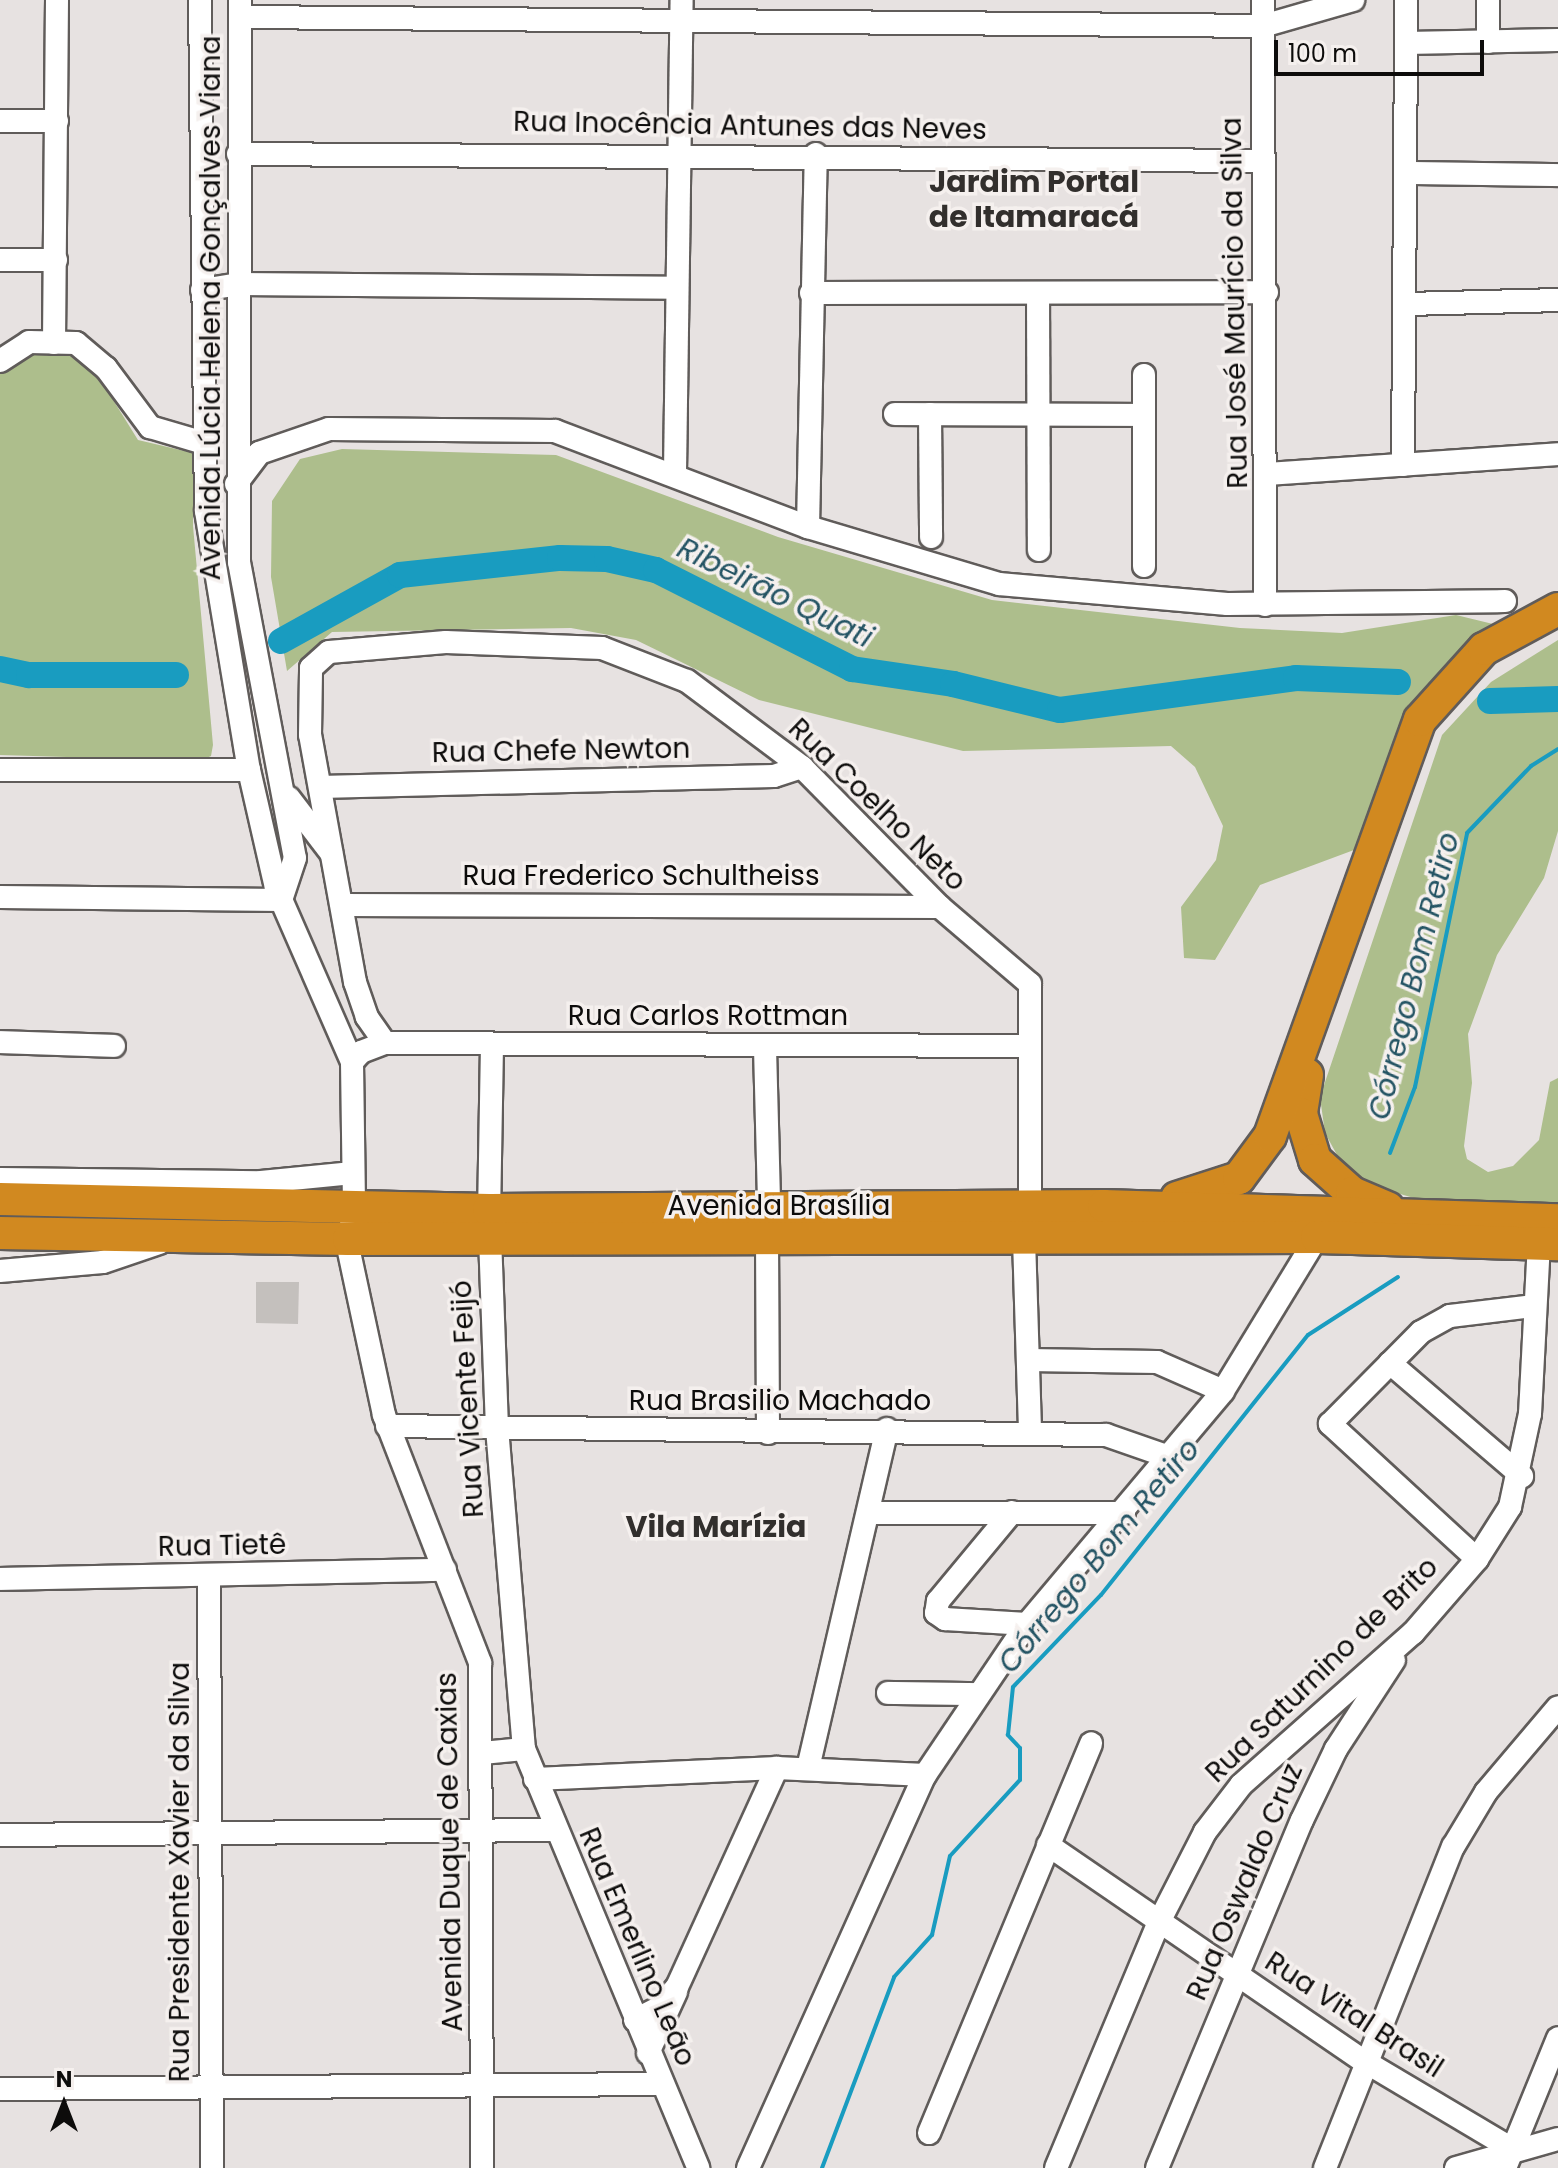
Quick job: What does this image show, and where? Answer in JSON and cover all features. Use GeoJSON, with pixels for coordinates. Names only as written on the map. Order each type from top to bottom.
{"type":"FeatureCollection","features":[{"type":"Feature","properties":{"kind":"highway"},"geometry":{"type":"LineString","coordinates":[[1104,1206],[1214,1190],[1257,1158],[1292,1082],[1420,720],[1484,649],[1558,609]]}},
{"type":"Feature","properties":{"kind":"highway"},"geometry":{"type":"LineString","coordinates":[[1409,1216],[1352,1193],[1315,1160],[1301,1114],[1304,1083],[1425,738],[1474,678],[1519,644],[1558,625]]}},
{"type":"Feature","properties":{"kind":"highway"},"geometry":{"type":"LineString","coordinates":[[261,1182],[309,1202]]}},
{"type":"Feature","properties":{"kind":"highway","name":"Avenida Brasília"},"geometry":{"type":"LineString","coordinates":[[0,1199],[309,1202],[353,1188],[489,1224],[767,1238],[1552,1236]]}},
{"type":"Feature","properties":{"kind":"highway","name":"Avenida Brasília"},"geometry":{"type":"LineString","coordinates":[[0,1233],[349,1239],[489,1224],[769,1205],[1104,1206],[1409,1216],[1552,1236]]}},
{"type":"Feature","properties":{"kind":"street"},"geometry":{"type":"LineString","coordinates":[[54,343],[57,0]]}},
{"type":"Feature","properties":{"kind":"street","name":"Avenida Lúcia Helena Gonçalves Viana"},"geometry":{"type":"LineString","coordinates":[[200,0],[206,511],[249,770],[281,900]]}},
{"type":"Feature","properties":{"kind":"street","name":"Rua José Maurício da Silva"},"geometry":{"type":"LineString","coordinates":[[1263,0],[1262,161],[1267,292],[1265,605]]}},
{"type":"Feature","properties":{"kind":"street"},"geometry":{"type":"LineString","coordinates":[[240,9],[682,10],[1263,26],[1353,0]]}},
{"type":"Feature","properties":{"kind":"street"},"geometry":{"type":"LineString","coordinates":[[1403,465],[1407,304],[1406,0]]}},
{"type":"Feature","properties":{"kind":"street"},"geometry":{"type":"LineString","coordinates":[[1488,0],[1488,42]]}},
{"type":"Feature","properties":{"kind":"street","name":"Avenida Lúcia Helena Gonçalves Viana"},"geometry":{"type":"LineString","coordinates":[[240,9],[236,484],[243,597],[259,691],[287,795],[295,858],[281,900]]}},
{"type":"Feature","properties":{"kind":"street"},"geometry":{"type":"LineString","coordinates":[[675,473],[682,10]]}},
{"type":"Feature","properties":{"kind":"street"},"geometry":{"type":"LineString","coordinates":[[1406,43],[1558,40]]}},
{"type":"Feature","properties":{"kind":"street"},"geometry":{"type":"LineString","coordinates":[[0,121],[57,121]]}},
{"type":"Feature","properties":{"kind":"street","name":"Rua Inocência Antunes das Neves"},"geometry":{"type":"LineString","coordinates":[[238,154],[816,154],[1262,161]]}},
{"type":"Feature","properties":{"kind":"street"},"geometry":{"type":"LineString","coordinates":[[808,527],[816,154]]}},
{"type":"Feature","properties":{"kind":"street"},"geometry":{"type":"LineString","coordinates":[[1407,173],[1558,175]]}},
{"type":"Feature","properties":{"kind":"street"},"geometry":{"type":"LineString","coordinates":[[0,260],[56,260]]}},
{"type":"Feature","properties":{"kind":"street"},"geometry":{"type":"LineString","coordinates":[[202,290],[239,284],[676,288]]}},
{"type":"Feature","properties":{"kind":"street"},"geometry":{"type":"LineString","coordinates":[[811,293],[1267,292]]}},
{"type":"Feature","properties":{"kind":"street"},"geometry":{"type":"LineString","coordinates":[[1038,293],[1039,550]]}},
{"type":"Feature","properties":{"kind":"street"},"geometry":{"type":"LineString","coordinates":[[1407,304],[1558,300]]}},
{"type":"Feature","properties":{"kind":"street"},"geometry":{"type":"LineString","coordinates":[[0,361],[29,342],[76,343],[106,368],[150,427],[204,443]]}},
{"type":"Feature","properties":{"kind":"street"},"geometry":{"type":"LineString","coordinates":[[1144,375],[1144,566]]}},
{"type":"Feature","properties":{"kind":"street"},"geometry":{"type":"LineString","coordinates":[[895,414],[1144,415]]}},
{"type":"Feature","properties":{"kind":"street"},"geometry":{"type":"LineString","coordinates":[[930,414],[931,537]]}},
{"type":"Feature","properties":{"kind":"street"},"geometry":{"type":"LineString","coordinates":[[236,484],[259,453],[329,429],[418,427],[555,431],[675,473],[808,527],[999,584],[1265,605],[1505,601]]}},
{"type":"Feature","properties":{"kind":"street"},"geometry":{"type":"LineString","coordinates":[[1267,474],[1558,454]]}},
{"type":"Feature","properties":{"kind":"street","name":"Rua Coelho Neto"},"geometry":{"type":"LineString","coordinates":[[320,787],[306,689],[311,668],[329,652],[446,642],[602,648],[687,681],[802,767],[940,907],[1030,984],[1030,1207]]}},
{"type":"Feature","properties":{"kind":"street","name":"Rua Chefe Newton"},"geometry":{"type":"LineString","coordinates":[[320,787],[774,776],[802,767]]}},
{"type":"Feature","properties":{"kind":"street"},"geometry":{"type":"LineString","coordinates":[[0,770],[249,770]]}},
{"type":"Feature","properties":{"kind":"street"},"geometry":{"type":"LineString","coordinates":[[320,787],[337,860],[355,982],[367,1017],[385,1043],[361,1052],[352,1062]]}},
{"type":"Feature","properties":{"kind":"street"},"geometry":{"type":"LineString","coordinates":[[287,795],[337,860]]}},
{"type":"Feature","properties":{"kind":"street"},"geometry":{"type":"LineString","coordinates":[[0,897],[281,900]]}},
{"type":"Feature","properties":{"kind":"street","name":"Avenida Duque de Caxias"},"geometry":{"type":"LineString","coordinates":[[281,900],[352,1062],[353,1188],[349,1239],[387,1426],[480,1663],[482,2168]]}},
{"type":"Feature","properties":{"kind":"street","name":"Rua Frederico Schultheiss"},"geometry":{"type":"LineString","coordinates":[[342,905],[940,907]]}},
{"type":"Feature","properties":{"kind":"street"},"geometry":{"type":"LineString","coordinates":[[0,1042],[114,1046]]}},
{"type":"Feature","properties":{"kind":"street","name":"Rua Carlos Rottman"},"geometry":{"type":"LineString","coordinates":[[385,1043],[765,1048],[1030,1046]]}},
{"type":"Feature","properties":{"kind":"street","name":"Rua Vicente Feijó"},"geometry":{"type":"LineString","coordinates":[[492,1045],[489,1224],[497,1428],[524,1749]]}},
{"type":"Feature","properties":{"kind":"street"},"geometry":{"type":"LineString","coordinates":[[765,1048],[769,1205]]}},
{"type":"Feature","properties":{"kind":"street"},"geometry":{"type":"LineString","coordinates":[[0,1179],[261,1182],[353,1188]]}},
{"type":"Feature","properties":{"kind":"street"},"geometry":{"type":"LineString","coordinates":[[0,1271],[103,1262],[182,1235]]}},
{"type":"Feature","properties":{"kind":"street","name":"Rua Saturnino de Brito"},"geometry":{"type":"LineString","coordinates":[[1056,2168],[1159,1922],[1205,1832],[1241,1785],[1413,1633],[1477,1559],[1522,1476],[1534,1306],[1552,1236]]}},
{"type":"Feature","properties":{"kind":"street"},"geometry":{"type":"LineString","coordinates":[[748,2167],[925,1775],[975,1694],[1027,1624],[1124,1513],[1223,1391],[1317,1237]]}},
{"type":"Feature","properties":{"kind":"street"},"geometry":{"type":"LineString","coordinates":[[767,1238],[768,1433]]}},
{"type":"Feature","properties":{"kind":"street"},"geometry":{"type":"LineString","coordinates":[[1024,1239],[1030,1433]]}},
{"type":"Feature","properties":{"kind":"street"},"geometry":{"type":"LineString","coordinates":[[1477,1559],[1330,1424],[1421,1332],[1450,1316],[1534,1306]]}},
{"type":"Feature","properties":{"kind":"street"},"geometry":{"type":"LineString","coordinates":[[1028,1360],[1157,1362],[1223,1391]]}},
{"type":"Feature","properties":{"kind":"street"},"geometry":{"type":"LineString","coordinates":[[1390,1363],[1522,1476]]}},
{"type":"Feature","properties":{"kind":"street","name":"Rua Brasilio Machado"},"geometry":{"type":"LineString","coordinates":[[387,1426],[768,1433],[887,1429],[1030,1433],[1124,1437],[1169,1457]]}},
{"type":"Feature","properties":{"kind":"street"},"geometry":{"type":"LineString","coordinates":[[808,1768],[887,1429]]}},
{"type":"Feature","properties":{"kind":"street"},"geometry":{"type":"LineString","coordinates":[[1012,1512],[938,1601],[936,1613],[945,1619],[1027,1624]]}},
{"type":"Feature","properties":{"kind":"street"},"geometry":{"type":"LineString","coordinates":[[869,1513],[1124,1513]]}},
{"type":"Feature","properties":{"kind":"street","name":"Rua Tietê"},"geometry":{"type":"LineString","coordinates":[[0,1579],[445,1570]]}},
{"type":"Feature","properties":{"kind":"street","name":"Rua Presidente Xavier da Silva"},"geometry":{"type":"LineString","coordinates":[[209,1577],[212,2168]]}},
{"type":"Feature","properties":{"kind":"street","name":"Rua Oswaldo Cruz"},"geometry":{"type":"LineString","coordinates":[[1157,2168],[1336,1749],[1413,1633]]}},
{"type":"Feature","properties":{"kind":"street"},"geometry":{"type":"LineString","coordinates":[[480,1663],[514,1652]]}},
{"type":"Feature","properties":{"kind":"street"},"geometry":{"type":"LineString","coordinates":[[888,1693],[975,1694]]}},
{"type":"Feature","properties":{"kind":"street"},"geometry":{"type":"LineString","coordinates":[[1325,2168],[1364,2061],[1453,1847],[1486,1792],[1558,1707]]}},
{"type":"Feature","properties":{"kind":"street"},"geometry":{"type":"LineString","coordinates":[[929,2133],[1091,1743]]}},
{"type":"Feature","properties":{"kind":"street"},"geometry":{"type":"LineString","coordinates":[[482,1753],[524,1749]]}},
{"type":"Feature","properties":{"kind":"street","name":"Rua Emerlino Leão"},"geometry":{"type":"LineString","coordinates":[[524,1749],[555,1830],[698,2168]]}},
{"type":"Feature","properties":{"kind":"street"},"geometry":{"type":"LineString","coordinates":[[648,2053],[670,2015],[677,1987],[777,1768]]}},
{"type":"Feature","properties":{"kind":"street"},"geometry":{"type":"LineString","coordinates":[[535,1779],[777,1768],[925,1775]]}},
{"type":"Feature","properties":{"kind":"street"},"geometry":{"type":"LineString","coordinates":[[0,1835],[555,1830]]}},
{"type":"Feature","properties":{"kind":"street","name":"Rua Vital Brasil"},"geometry":{"type":"LineString","coordinates":[[1048,1845],[1364,2061],[1489,2136],[1509,2158]]}},
{"type":"Feature","properties":{"kind":"street"},"geometry":{"type":"LineString","coordinates":[[635,2020],[660,2007],[677,1987]]}},
{"type":"Feature","properties":{"kind":"street"},"geometry":{"type":"LineString","coordinates":[[1509,2158],[1558,2038]]}},
{"type":"Feature","properties":{"kind":"street"},"geometry":{"type":"LineString","coordinates":[[0,2089],[662,2084]]}},
{"type":"Feature","properties":{"kind":"street"},"geometry":{"type":"LineString","coordinates":[[1489,2136],[1510,2128],[1528,2110]]}},
{"type":"Feature","properties":{"kind":"street"},"geometry":{"type":"LineString","coordinates":[[1528,2110],[1536,2124],[1558,2136]]}},
{"type":"Feature","properties":{"kind":"street"},"geometry":{"type":"LineString","coordinates":[[1451,2113],[1485,2164]]}},
{"type":"Feature","properties":{"kind":"street"},"geometry":{"type":"LineString","coordinates":[[1456,2168],[1509,2158],[1558,2136]]}},
{"type":"Feature","properties":{"kind":"green space"},"geometry":{"type":"Polygon","coordinates":[[[40,348],[87,358],[138,440],[193,453],[193,526],[213,745],[211,756],[200,761],[0,755],[0,372],[40,348]]]}},
{"type":"Feature","properties":{"kind":"green space"},"geometry":{"type":"Polygon","coordinates":[[[342,449],[556,455],[778,537],[992,600],[1240,628],[1342,633],[1456,615],[1493,624],[1417,703],[1362,847],[1260,885],[1215,960],[1184,958],[1181,907],[1216,860],[1223,826],[1195,767],[1171,746],[963,751],[759,700],[636,640],[571,628],[332,632],[287,671],[271,577],[272,501],[300,459],[342,449]]]}},
{"type":"Feature","properties":{"kind":"green space"},"geometry":{"type":"Polygon","coordinates":[[[1558,640],[1558,831],[1544,878],[1497,955],[1468,1034],[1472,1083],[1464,1146],[1467,1159],[1488,1172],[1513,1166],[1539,1140],[1550,1082],[1558,1078],[1558,1205],[1448,1208],[1373,1186],[1342,1164],[1325,1133],[1320,1097],[1442,735],[1491,682],[1558,640]]]}},
{"type":"Feature","properties":{"kind":"building"},"geometry":{"type":"Polygon","coordinates":[[[256,1282],[299,1282],[298,1324],[256,1323],[256,1282]]]}},
{"type":"Feature","properties":{"kind":"waterway","name":"Ribeirão Quati"},"geometry":{"type":"LineString","coordinates":[[281,641],[400,575],[560,558],[607,559],[656,570],[852,669],[953,684],[1060,710],[1296,678],[1398,682]]}},
{"type":"Feature","properties":{"kind":"waterway","name":"Ribeirão Quati"},"geometry":{"type":"LineString","coordinates":[[0,669],[29,675],[176,675]]}},
{"type":"Feature","properties":{"kind":"waterway","name":"Ribeirão Quati"},"geometry":{"type":"LineString","coordinates":[[1490,701],[1558,699]]}},
{"type":"Feature","properties":{"kind":"waterway","name":"Córrego Bom Retiro"},"geometry":{"type":"LineString","coordinates":[[1390,1153],[1415,1087],[1467,833],[1531,766],[1558,749]]}},
{"type":"Feature","properties":{"kind":"waterway","name":"Córrego Bom Retiro"},"geometry":{"type":"LineString","coordinates":[[822,2168],[894,1977],[932,1935],[950,1856],[1020,1780],[1020,1748],[1008,1735],[1013,1687],[1101,1595],[1308,1335],[1398,1277]]}},
{"type":"Feature","properties":{"kind":"district","name":"Jardim Portal de Itamaracá"},"geometry":{"type":"Point","coordinates":[1034,199]}},
{"type":"Feature","properties":{"kind":"district","name":"Vila Marízia"},"geometry":{"type":"Point","coordinates":[716,1527]}}]}
